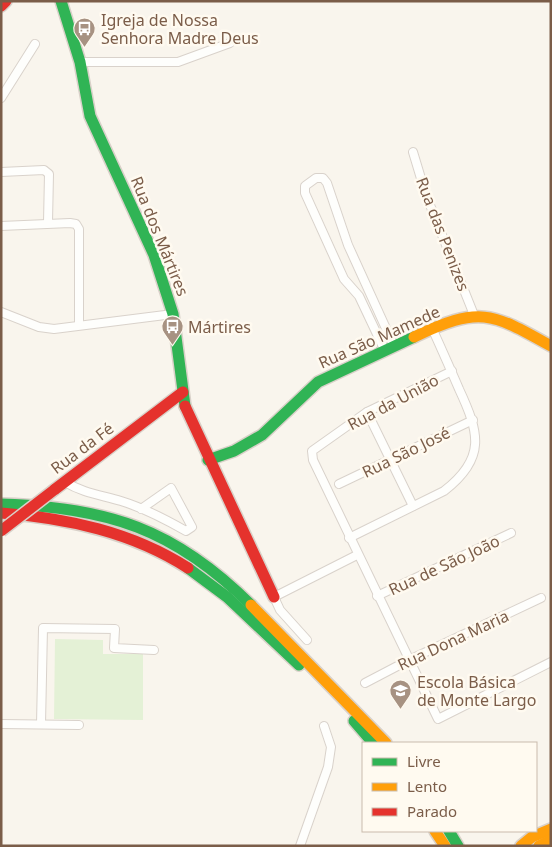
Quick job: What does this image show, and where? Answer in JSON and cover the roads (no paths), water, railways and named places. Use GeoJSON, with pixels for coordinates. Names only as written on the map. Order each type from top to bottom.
{"type":"FeatureCollection","features":[{"type":"Feature","properties":{"kind":"main road"},"geometry":{"type":"LineString","coordinates":[[1,6],[6,1]]}},
{"type":"Feature","properties":{"kind":"main road","name":"Rua dos Mártires"},"geometry":{"type":"LineString","coordinates":[[60,1],[69,23],[80,62],[90,116],[150,247],[173,314],[185,406],[208,460],[274,597]]}},
{"type":"Feature","properties":{"kind":"main road","name":"Rua São Mamede"},"geometry":{"type":"LineString","coordinates":[[208,460],[234,451],[262,434],[318,382],[432,328],[474,315],[495,317],[516,326],[551,346]]}},
{"type":"Feature","properties":{"kind":"main road","name":"Rua da Fé"},"geometry":{"type":"LineString","coordinates":[[1,531],[183,392]]}},
{"type":"Feature","properties":{"kind":"main road"},"geometry":{"type":"LineString","coordinates":[[1,504],[40,505],[77,510],[116,519],[150,532],[186,551],[216,573],[256,608],[385,742]]}},
{"type":"Feature","properties":{"kind":"main road"},"geometry":{"type":"LineString","coordinates":[[1,513],[54,518],[102,529],[137,541],[190,569],[219,590],[312,677],[359,726],[371,742]]}},
{"type":"Feature","properties":{"kind":"main road"},"geometry":{"type":"LineString","coordinates":[[521,846],[532,837],[551,829]]}},
{"type":"Feature","properties":{"kind":"main road"},"geometry":{"type":"LineString","coordinates":[[427,832],[435,846]]}},
{"type":"Feature","properties":{"kind":"main road"},"geometry":{"type":"LineString","coordinates":[[436,832],[445,846]]}},
{"type":"Feature","properties":{"kind":"main road"},"geometry":{"type":"LineString","coordinates":[[450,832],[458,846]]}},
{"type":"Feature","properties":{"kind":"main road"},"geometry":{"type":"LineString","coordinates":[[539,846],[551,840]]}},
{"type":"Feature","properties":{"kind":"street"},"geometry":{"type":"LineString","coordinates":[[80,62],[178,62],[230,43]]}},
{"type":"Feature","properties":{"kind":"street"},"geometry":{"type":"LineString","coordinates":[[1,98],[35,44]]}},
{"type":"Feature","properties":{"kind":"street","name":"Rua das Penizes"},"geometry":{"type":"LineString","coordinates":[[413,152],[426,195],[474,315]]}},
{"type":"Feature","properties":{"kind":"street"},"geometry":{"type":"LineString","coordinates":[[1,172],[44,170],[49,174],[48,222]]}},
{"type":"Feature","properties":{"kind":"street"},"geometry":{"type":"LineString","coordinates":[[316,178],[323,178],[328,183],[348,245],[389,348],[359,296],[344,279],[305,193],[305,186],[316,178]]}},
{"type":"Feature","properties":{"kind":"street"},"geometry":{"type":"LineString","coordinates":[[1,226],[70,222],[76,224],[80,229],[79,325]]}},
{"type":"Feature","properties":{"kind":"street"},"geometry":{"type":"LineString","coordinates":[[1,312],[39,327],[54,329],[173,314]]}},
{"type":"Feature","properties":{"kind":"street"},"geometry":{"type":"LineString","coordinates":[[432,328],[473,420],[477,439],[473,458],[456,482],[444,491],[349,538],[438,719],[551,662]]}},
{"type":"Feature","properties":{"kind":"street","name":"Rua da União"},"geometry":{"type":"LineString","coordinates":[[349,538],[313,460],[312,451],[367,412],[452,371]]}},
{"type":"Feature","properties":{"kind":"street"},"geometry":{"type":"LineString","coordinates":[[367,412],[413,506]]}},
{"type":"Feature","properties":{"kind":"street","name":"Rua São José"},"geometry":{"type":"LineString","coordinates":[[339,484],[473,420]]}},
{"type":"Feature","properties":{"kind":"street"},"geometry":{"type":"LineString","coordinates":[[65,482],[81,491],[141,509],[186,531],[192,527],[170,488],[141,509]]}},
{"type":"Feature","properties":{"kind":"street","name":"Rua de São João"},"geometry":{"type":"LineString","coordinates":[[378,596],[510,534]]}},
{"type":"Feature","properties":{"kind":"street"},"geometry":{"type":"LineString","coordinates":[[274,597],[357,555]]}},
{"type":"Feature","properties":{"kind":"street","name":"Rua dos Mártires"},"geometry":{"type":"LineString","coordinates":[[274,597],[280,610],[308,640]]}},
{"type":"Feature","properties":{"kind":"street","name":"Rua Dona Maria"},"geometry":{"type":"LineString","coordinates":[[366,683],[409,660],[541,598]]}},
{"type":"Feature","properties":{"kind":"street"},"geometry":{"type":"LineString","coordinates":[[41,724],[42,628],[115,629],[114,648],[154,650]]}},
{"type":"Feature","properties":{"kind":"street"},"geometry":{"type":"LineString","coordinates":[[1,724],[79,725]]}},
{"type":"Feature","properties":{"kind":"street"},"geometry":{"type":"LineString","coordinates":[[300,846],[328,767],[331,747],[324,726]]}},
{"type":"Feature","properties":{"kind":"place","name":"Igreja de Nossa Senhora Madre Deus"},"geometry":{"type":"Point","coordinates":[85,48]}},
{"type":"Feature","properties":{"kind":"place","name":"Mártires"},"geometry":{"type":"Point","coordinates":[172,346]}},
{"type":"Feature","properties":{"kind":"place","name":"Escola Básica de Monte Largo"},"geometry":{"type":"Point","coordinates":[401,710]}}]}
